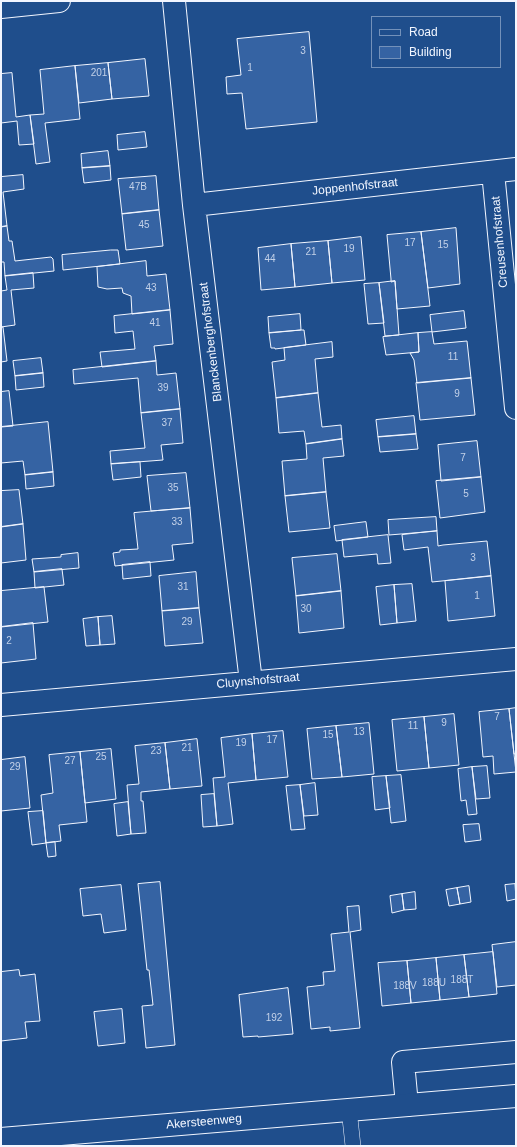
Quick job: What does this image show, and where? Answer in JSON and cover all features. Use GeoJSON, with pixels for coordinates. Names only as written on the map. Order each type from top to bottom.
{"type":"FeatureCollection","features":[{"type":"Feature","properties":{"kind":"street"},"geometry":{"type":"LineString","coordinates":[[1,7],[59,1]]}},
{"type":"Feature","properties":{"kind":"street","name":"Blanckenberghofstraat"},"geometry":{"type":"LineString","coordinates":[[174,1],[194,205],[251,682]]}},
{"type":"Feature","properties":{"kind":"street","name":"Joppenhofstraat"},"geometry":{"type":"LineString","coordinates":[[194,205],[516,169]]}},
{"type":"Feature","properties":{"kind":"street","name":"Creusenhofstraat"},"geometry":{"type":"LineString","coordinates":[[493,172],[516,408]]}},
{"type":"Feature","properties":{"kind":"street","name":"Cluynshofstraat"},"geometry":{"type":"LineString","coordinates":[[1,705],[516,659]]}},
{"type":"Feature","properties":{"kind":"street"},"geometry":{"type":"LineString","coordinates":[[407,1105],[403,1062],[516,1052]]}},
{"type":"Feature","properties":{"kind":"street","name":"Akersteenweg"},"geometry":{"type":"LineString","coordinates":[[1,1139],[516,1096]]}},
{"type":"Feature","properties":{"kind":"lane"},"geometry":{"type":"LineString","coordinates":[[349,1109],[353,1146]]}},
{"type":"Feature","properties":{"kind":"building"},"geometry":{"type":"Polygon","coordinates":[[[309,32],[317,122],[246,129],[242,93],[227,94],[226,77],[241,75],[237,39],[309,32]]]}},
{"type":"Feature","properties":{"kind":"building"},"geometry":{"type":"Polygon","coordinates":[[[145,59],[149,96],[112,99],[108,63],[145,59]]]}},
{"type":"Feature","properties":{"kind":"building"},"geometry":{"type":"Polygon","coordinates":[[[108,63],[112,99],[79,103],[75,66],[108,63]]]}},
{"type":"Feature","properties":{"kind":"building"},"geometry":{"type":"Polygon","coordinates":[[[75,66],[80,119],[45,123],[50,162],[36,164],[30,115],[44,114],[40,70],[75,66]]]}},
{"type":"Feature","properties":{"kind":"building"},"geometry":{"type":"Polygon","coordinates":[[[12,73],[16,117],[30,115],[34,144],[19,145],[17,121],[1,123],[1,74],[12,73]]]}},
{"type":"Feature","properties":{"kind":"building"},"geometry":{"type":"Polygon","coordinates":[[[145,132],[147,147],[118,150],[117,135],[145,132]]]}},
{"type":"Feature","properties":{"kind":"building"},"geometry":{"type":"Polygon","coordinates":[[[108,151],[110,166],[82,168],[81,154],[108,151]]]}},
{"type":"Feature","properties":{"kind":"building"},"geometry":{"type":"Polygon","coordinates":[[[110,166],[111,180],[84,183],[82,168],[110,166]]]}},
{"type":"Feature","properties":{"kind":"building"},"geometry":{"type":"Polygon","coordinates":[[[23,175],[24,189],[3,192],[7,226],[1,227],[1,177],[23,175]]]}},
{"type":"Feature","properties":{"kind":"building"},"geometry":{"type":"Polygon","coordinates":[[[156,176],[159,210],[122,214],[118,179],[156,176]]]}},
{"type":"Feature","properties":{"kind":"building"},"geometry":{"type":"Polygon","coordinates":[[[159,210],[163,246],[126,250],[122,214],[159,210]]]}},
{"type":"Feature","properties":{"kind":"building"},"geometry":{"type":"Polygon","coordinates":[[[7,226],[9,241],[12,241],[15,261],[51,257],[53,259],[54,271],[5,276],[4,262],[1,262],[1,227],[7,226]]]}},
{"type":"Feature","properties":{"kind":"building"},"geometry":{"type":"Polygon","coordinates":[[[456,228],[460,284],[428,288],[421,232],[456,228]]]}},
{"type":"Feature","properties":{"kind":"building"},"geometry":{"type":"Polygon","coordinates":[[[421,232],[430,306],[397,309],[395,281],[391,282],[387,235],[421,232]]]}},
{"type":"Feature","properties":{"kind":"building"},"geometry":{"type":"Polygon","coordinates":[[[361,237],[365,280],[332,283],[328,241],[361,237]]]}},
{"type":"Feature","properties":{"kind":"building"},"geometry":{"type":"Polygon","coordinates":[[[328,241],[332,283],[295,287],[291,244],[328,241]]]}},
{"type":"Feature","properties":{"kind":"building"},"geometry":{"type":"Polygon","coordinates":[[[291,244],[295,287],[261,290],[258,248],[291,244]]]}},
{"type":"Feature","properties":{"kind":"building"},"geometry":{"type":"Polygon","coordinates":[[[118,250],[120,264],[63,270],[62,255],[118,250]]]}},
{"type":"Feature","properties":{"kind":"building"},"geometry":{"type":"Polygon","coordinates":[[[146,261],[147,276],[166,274],[170,310],[132,314],[131,296],[123,293],[122,288],[107,289],[98,287],[97,267],[146,261]]]}},
{"type":"Feature","properties":{"kind":"building"},"geometry":{"type":"Polygon","coordinates":[[[33,273],[34,288],[11,290],[15,325],[1,327],[1,291],[7,290],[5,276],[33,273]]]}},
{"type":"Feature","properties":{"kind":"building"},"geometry":{"type":"Polygon","coordinates":[[[395,281],[399,335],[385,336],[379,283],[395,281]]]}},
{"type":"Feature","properties":{"kind":"building"},"geometry":{"type":"Polygon","coordinates":[[[379,283],[384,323],[368,324],[364,284],[379,283]]]}},
{"type":"Feature","properties":{"kind":"building"},"geometry":{"type":"Polygon","coordinates":[[[170,310],[173,344],[154,346],[156,361],[102,367],[100,352],[135,349],[133,331],[115,333],[114,316],[170,310]]]}},
{"type":"Feature","properties":{"kind":"building"},"geometry":{"type":"Polygon","coordinates":[[[464,311],[466,328],[432,332],[430,315],[464,311]]]}},
{"type":"Feature","properties":{"kind":"building"},"geometry":{"type":"Polygon","coordinates":[[[300,314],[301,330],[269,333],[268,317],[300,314]]]}},
{"type":"Feature","properties":{"kind":"building"},"geometry":{"type":"Polygon","coordinates":[[[1,327],[3,327],[7,361],[1,362],[1,327]]]}},
{"type":"Feature","properties":{"kind":"building"},"geometry":{"type":"Polygon","coordinates":[[[304,330],[306,345],[275,349],[271,348],[269,333],[304,330]]]}},
{"type":"Feature","properties":{"kind":"building"},"geometry":{"type":"Polygon","coordinates":[[[432,332],[434,344],[467,341],[471,378],[417,383],[414,360],[410,353],[419,352],[418,333],[432,332]]]}},
{"type":"Feature","properties":{"kind":"building"},"geometry":{"type":"Polygon","coordinates":[[[418,333],[419,352],[386,355],[383,337],[418,333]]]}},
{"type":"Feature","properties":{"kind":"building"},"geometry":{"type":"Polygon","coordinates":[[[332,342],[333,357],[315,359],[318,393],[276,398],[272,362],[285,360],[284,348],[332,342]]]}},
{"type":"Feature","properties":{"kind":"building"},"geometry":{"type":"Polygon","coordinates":[[[41,358],[43,373],[15,376],[13,361],[41,358]]]}},
{"type":"Feature","properties":{"kind":"building"},"geometry":{"type":"Polygon","coordinates":[[[156,361],[157,375],[176,373],[180,409],[141,413],[138,378],[74,384],[73,370],[156,361]]]}},
{"type":"Feature","properties":{"kind":"building"},"geometry":{"type":"Polygon","coordinates":[[[43,373],[44,387],[16,390],[15,376],[43,373]]]}},
{"type":"Feature","properties":{"kind":"building"},"geometry":{"type":"Polygon","coordinates":[[[471,378],[475,415],[420,420],[416,383],[471,378]]]}},
{"type":"Feature","properties":{"kind":"building"},"geometry":{"type":"Polygon","coordinates":[[[9,391],[13,426],[1,427],[1,392],[9,391]]]}},
{"type":"Feature","properties":{"kind":"building"},"geometry":{"type":"Polygon","coordinates":[[[318,393],[322,427],[341,425],[342,439],[306,444],[304,431],[279,433],[276,398],[318,393]]]}},
{"type":"Feature","properties":{"kind":"building"},"geometry":{"type":"Polygon","coordinates":[[[180,409],[183,443],[161,445],[163,460],[111,464],[110,451],[145,448],[141,413],[180,409]]]}},
{"type":"Feature","properties":{"kind":"building"},"geometry":{"type":"Polygon","coordinates":[[[414,416],[416,434],[378,437],[376,420],[414,416]]]}},
{"type":"Feature","properties":{"kind":"building"},"geometry":{"type":"Polygon","coordinates":[[[48,422],[53,472],[25,475],[23,461],[1,463],[1,427],[48,422]]]}},
{"type":"Feature","properties":{"kind":"building"},"geometry":{"type":"Polygon","coordinates":[[[416,434],[418,449],[380,452],[378,437],[416,434]]]}},
{"type":"Feature","properties":{"kind":"building"},"geometry":{"type":"Polygon","coordinates":[[[342,439],[344,456],[323,458],[326,492],[285,496],[282,461],[307,459],[306,444],[342,439]]]}},
{"type":"Feature","properties":{"kind":"building"},"geometry":{"type":"Polygon","coordinates":[[[477,441],[481,477],[441,481],[438,445],[477,441]]]}},
{"type":"Feature","properties":{"kind":"building"},"geometry":{"type":"Polygon","coordinates":[[[140,462],[141,477],[113,480],[111,464],[140,462]]]}},
{"type":"Feature","properties":{"kind":"building"},"geometry":{"type":"Polygon","coordinates":[[[53,472],[54,486],[26,489],[25,475],[53,472]]]}},
{"type":"Feature","properties":{"kind":"building"},"geometry":{"type":"Polygon","coordinates":[[[186,473],[190,508],[151,511],[147,476],[186,473]]]}},
{"type":"Feature","properties":{"kind":"building"},"geometry":{"type":"Polygon","coordinates":[[[481,477],[485,512],[440,518],[436,481],[481,477]]]}},
{"type":"Feature","properties":{"kind":"building"},"geometry":{"type":"Polygon","coordinates":[[[19,490],[23,524],[1,527],[1,491],[19,490]]]}},
{"type":"Feature","properties":{"kind":"building"},"geometry":{"type":"Polygon","coordinates":[[[326,492],[330,528],[289,532],[285,496],[326,492]]]}},
{"type":"Feature","properties":{"kind":"building"},"geometry":{"type":"Polygon","coordinates":[[[190,508],[193,543],[172,545],[174,560],[115,566],[113,553],[120,552],[120,550],[138,549],[134,513],[190,508]]]}},
{"type":"Feature","properties":{"kind":"building"},"geometry":{"type":"Polygon","coordinates":[[[436,517],[437,531],[389,535],[388,520],[436,517]]]}},
{"type":"Feature","properties":{"kind":"building"},"geometry":{"type":"Polygon","coordinates":[[[366,522],[368,537],[336,541],[334,526],[366,522]]]}},
{"type":"Feature","properties":{"kind":"building"},"geometry":{"type":"Polygon","coordinates":[[[23,524],[26,560],[1,563],[1,527],[23,524]]]}},
{"type":"Feature","properties":{"kind":"building"},"geometry":{"type":"Polygon","coordinates":[[[437,531],[438,546],[487,541],[491,576],[432,582],[428,547],[404,550],[402,535],[437,531]]]}},
{"type":"Feature","properties":{"kind":"building"},"geometry":{"type":"Polygon","coordinates":[[[388,535],[391,563],[378,564],[377,554],[344,557],[342,540],[388,535]]]}},
{"type":"Feature","properties":{"kind":"building"},"geometry":{"type":"Polygon","coordinates":[[[78,553],[79,568],[34,572],[32,559],[61,557],[61,555],[78,553]]]}},
{"type":"Feature","properties":{"kind":"building"},"geometry":{"type":"Polygon","coordinates":[[[337,554],[341,591],[296,596],[292,558],[337,554]]]}},
{"type":"Feature","properties":{"kind":"building"},"geometry":{"type":"Polygon","coordinates":[[[150,562],[151,576],[123,579],[122,565],[150,562]]]}},
{"type":"Feature","properties":{"kind":"building"},"geometry":{"type":"Polygon","coordinates":[[[62,569],[64,585],[35,588],[34,572],[62,569]]]}},
{"type":"Feature","properties":{"kind":"building"},"geometry":{"type":"Polygon","coordinates":[[[196,572],[199,608],[162,611],[159,576],[196,572]]]}},
{"type":"Feature","properties":{"kind":"building"},"geometry":{"type":"Polygon","coordinates":[[[491,576],[495,616],[448,621],[445,581],[491,576]]]}},
{"type":"Feature","properties":{"kind":"building"},"geometry":{"type":"Polygon","coordinates":[[[412,584],[416,621],[397,623],[394,585],[412,584]]]}},
{"type":"Feature","properties":{"kind":"building"},"geometry":{"type":"Polygon","coordinates":[[[394,585],[397,623],[380,625],[376,587],[394,585]]]}},
{"type":"Feature","properties":{"kind":"building"},"geometry":{"type":"Polygon","coordinates":[[[44,587],[48,622],[1,627],[1,591],[44,587]]]}},
{"type":"Feature","properties":{"kind":"building"},"geometry":{"type":"Polygon","coordinates":[[[341,591],[344,628],[299,633],[296,596],[341,591]]]}},
{"type":"Feature","properties":{"kind":"building"},"geometry":{"type":"Polygon","coordinates":[[[199,608],[203,643],[165,646],[162,611],[199,608]]]}},
{"type":"Feature","properties":{"kind":"building"},"geometry":{"type":"Polygon","coordinates":[[[112,616],[115,644],[100,645],[98,617],[112,616]]]}},
{"type":"Feature","properties":{"kind":"building"},"geometry":{"type":"Polygon","coordinates":[[[98,617],[100,645],[86,646],[83,619],[98,617]]]}},
{"type":"Feature","properties":{"kind":"building"},"geometry":{"type":"Polygon","coordinates":[[[33,623],[36,659],[1,663],[1,627],[33,623]]]}},
{"type":"Feature","properties":{"kind":"building"},"geometry":{"type":"Polygon","coordinates":[[[516,708],[516,754],[514,754],[509,709],[516,708]]]}},
{"type":"Feature","properties":{"kind":"building"},"geometry":{"type":"Polygon","coordinates":[[[509,709],[516,772],[494,774],[493,756],[483,757],[479,712],[509,709]]]}},
{"type":"Feature","properties":{"kind":"building"},"geometry":{"type":"Polygon","coordinates":[[[454,714],[459,765],[429,768],[424,717],[454,714]]]}},
{"type":"Feature","properties":{"kind":"building"},"geometry":{"type":"Polygon","coordinates":[[[424,717],[429,768],[397,771],[392,720],[424,717]]]}},
{"type":"Feature","properties":{"kind":"building"},"geometry":{"type":"Polygon","coordinates":[[[369,723],[374,774],[342,777],[336,726],[369,723]]]}},
{"type":"Feature","properties":{"kind":"building"},"geometry":{"type":"Polygon","coordinates":[[[336,726],[342,777],[312,779],[307,729],[336,726]]]}},
{"type":"Feature","properties":{"kind":"building"},"geometry":{"type":"Polygon","coordinates":[[[283,731],[288,777],[256,780],[252,734],[283,731]]]}},
{"type":"Feature","properties":{"kind":"building"},"geometry":{"type":"Polygon","coordinates":[[[252,734],[256,780],[228,783],[233,824],[217,826],[213,778],[225,777],[221,738],[252,734]]]}},
{"type":"Feature","properties":{"kind":"building"},"geometry":{"type":"Polygon","coordinates":[[[197,739],[202,786],[170,789],[165,743],[197,739]]]}},
{"type":"Feature","properties":{"kind":"building"},"geometry":{"type":"Polygon","coordinates":[[[165,743],[170,789],[141,792],[146,833],[131,834],[127,785],[139,784],[135,746],[165,743]]]}},
{"type":"Feature","properties":{"kind":"building"},"geometry":{"type":"Polygon","coordinates":[[[111,749],[116,799],[85,803],[80,752],[111,749]]]}},
{"type":"Feature","properties":{"kind":"building"},"geometry":{"type":"Polygon","coordinates":[[[80,752],[87,822],[59,825],[61,841],[46,843],[41,795],[53,793],[49,755],[80,752]]]}},
{"type":"Feature","properties":{"kind":"building"},"geometry":{"type":"Polygon","coordinates":[[[25,757],[30,808],[1,811],[1,760],[25,757]]]}},
{"type":"Feature","properties":{"kind":"building"},"geometry":{"type":"Polygon","coordinates":[[[487,766],[490,798],[476,799],[472,767],[487,766]]]}},
{"type":"Feature","properties":{"kind":"building"},"geometry":{"type":"Polygon","coordinates":[[[472,767],[477,814],[468,815],[466,800],[461,801],[458,769],[472,767]]]}},
{"type":"Feature","properties":{"kind":"building"},"geometry":{"type":"Polygon","coordinates":[[[401,775],[406,821],[391,823],[386,776],[401,775]]]}},
{"type":"Feature","properties":{"kind":"building"},"geometry":{"type":"Polygon","coordinates":[[[386,776],[390,808],[375,810],[372,777],[386,776]]]}},
{"type":"Feature","properties":{"kind":"building"},"geometry":{"type":"Polygon","coordinates":[[[315,783],[318,815],[304,816],[300,785],[315,783]]]}},
{"type":"Feature","properties":{"kind":"building"},"geometry":{"type":"Polygon","coordinates":[[[300,785],[305,829],[291,830],[286,786],[300,785]]]}},
{"type":"Feature","properties":{"kind":"building"},"geometry":{"type":"Polygon","coordinates":[[[214,794],[217,826],[203,827],[201,795],[214,794]]]}},
{"type":"Feature","properties":{"kind":"building"},"geometry":{"type":"Polygon","coordinates":[[[128,802],[131,834],[117,836],[114,804],[128,802]]]}},
{"type":"Feature","properties":{"kind":"building"},"geometry":{"type":"Polygon","coordinates":[[[43,811],[46,843],[32,845],[28,812],[43,811]]]}},
{"type":"Feature","properties":{"kind":"building"},"geometry":{"type":"Polygon","coordinates":[[[479,824],[481,840],[465,842],[463,825],[479,824]]]}},
{"type":"Feature","properties":{"kind":"building"},"geometry":{"type":"Polygon","coordinates":[[[55,842],[56,856],[48,857],[46,843],[55,842]]]}},
{"type":"Feature","properties":{"kind":"building"},"geometry":{"type":"Polygon","coordinates":[[[160,882],[175,1045],[146,1048],[142,1006],[153,1005],[149,970],[147,970],[138,884],[160,882]]]}},
{"type":"Feature","properties":{"kind":"building"},"geometry":{"type":"Polygon","coordinates":[[[515,884],[516,899],[507,901],[505,885],[515,884]]]}},
{"type":"Feature","properties":{"kind":"building"},"geometry":{"type":"Polygon","coordinates":[[[121,885],[126,930],[104,933],[101,914],[83,916],[80,889],[121,885]]]}},
{"type":"Feature","properties":{"kind":"building"},"geometry":{"type":"Polygon","coordinates":[[[469,886],[471,902],[460,904],[457,888],[469,886]]]}},
{"type":"Feature","properties":{"kind":"building"},"geometry":{"type":"Polygon","coordinates":[[[457,888],[460,904],[449,906],[446,890],[457,888]]]}},
{"type":"Feature","properties":{"kind":"building"},"geometry":{"type":"Polygon","coordinates":[[[415,892],[416,909],[404,910],[402,894],[415,892]]]}},
{"type":"Feature","properties":{"kind":"building"},"geometry":{"type":"Polygon","coordinates":[[[402,894],[404,910],[392,913],[390,896],[402,894]]]}},
{"type":"Feature","properties":{"kind":"building"},"geometry":{"type":"Polygon","coordinates":[[[359,906],[361,930],[350,932],[360,1028],[330,1031],[330,1027],[311,1029],[307,987],[324,985],[323,972],[335,971],[331,934],[349,932],[347,907],[359,906]]]}},
{"type":"Feature","properties":{"kind":"building"},"geometry":{"type":"Polygon","coordinates":[[[516,942],[516,985],[497,987],[492,945],[516,942]]]}},
{"type":"Feature","properties":{"kind":"building"},"geometry":{"type":"Polygon","coordinates":[[[493,952],[497,994],[469,997],[464,955],[493,952]]]}},
{"type":"Feature","properties":{"kind":"building"},"geometry":{"type":"Polygon","coordinates":[[[464,955],[469,997],[440,1000],[436,958],[464,955]]]}},
{"type":"Feature","properties":{"kind":"building"},"geometry":{"type":"Polygon","coordinates":[[[436,958],[440,1000],[411,1003],[407,961],[436,958]]]}},
{"type":"Feature","properties":{"kind":"building"},"geometry":{"type":"Polygon","coordinates":[[[407,961],[411,1003],[382,1006],[378,963],[407,961]]]}},
{"type":"Feature","properties":{"kind":"building"},"geometry":{"type":"Polygon","coordinates":[[[19,970],[20,976],[35,974],[40,1021],[25,1022],[27,1038],[1,1041],[1,972],[19,970]]]}},
{"type":"Feature","properties":{"kind":"building"},"geometry":{"type":"Polygon","coordinates":[[[288,988],[293,1034],[243,1037],[239,995],[288,988]]]}},
{"type":"Feature","properties":{"kind":"building"},"geometry":{"type":"Polygon","coordinates":[[[122,1009],[125,1043],[98,1046],[94,1012],[122,1009]]]}}]}
